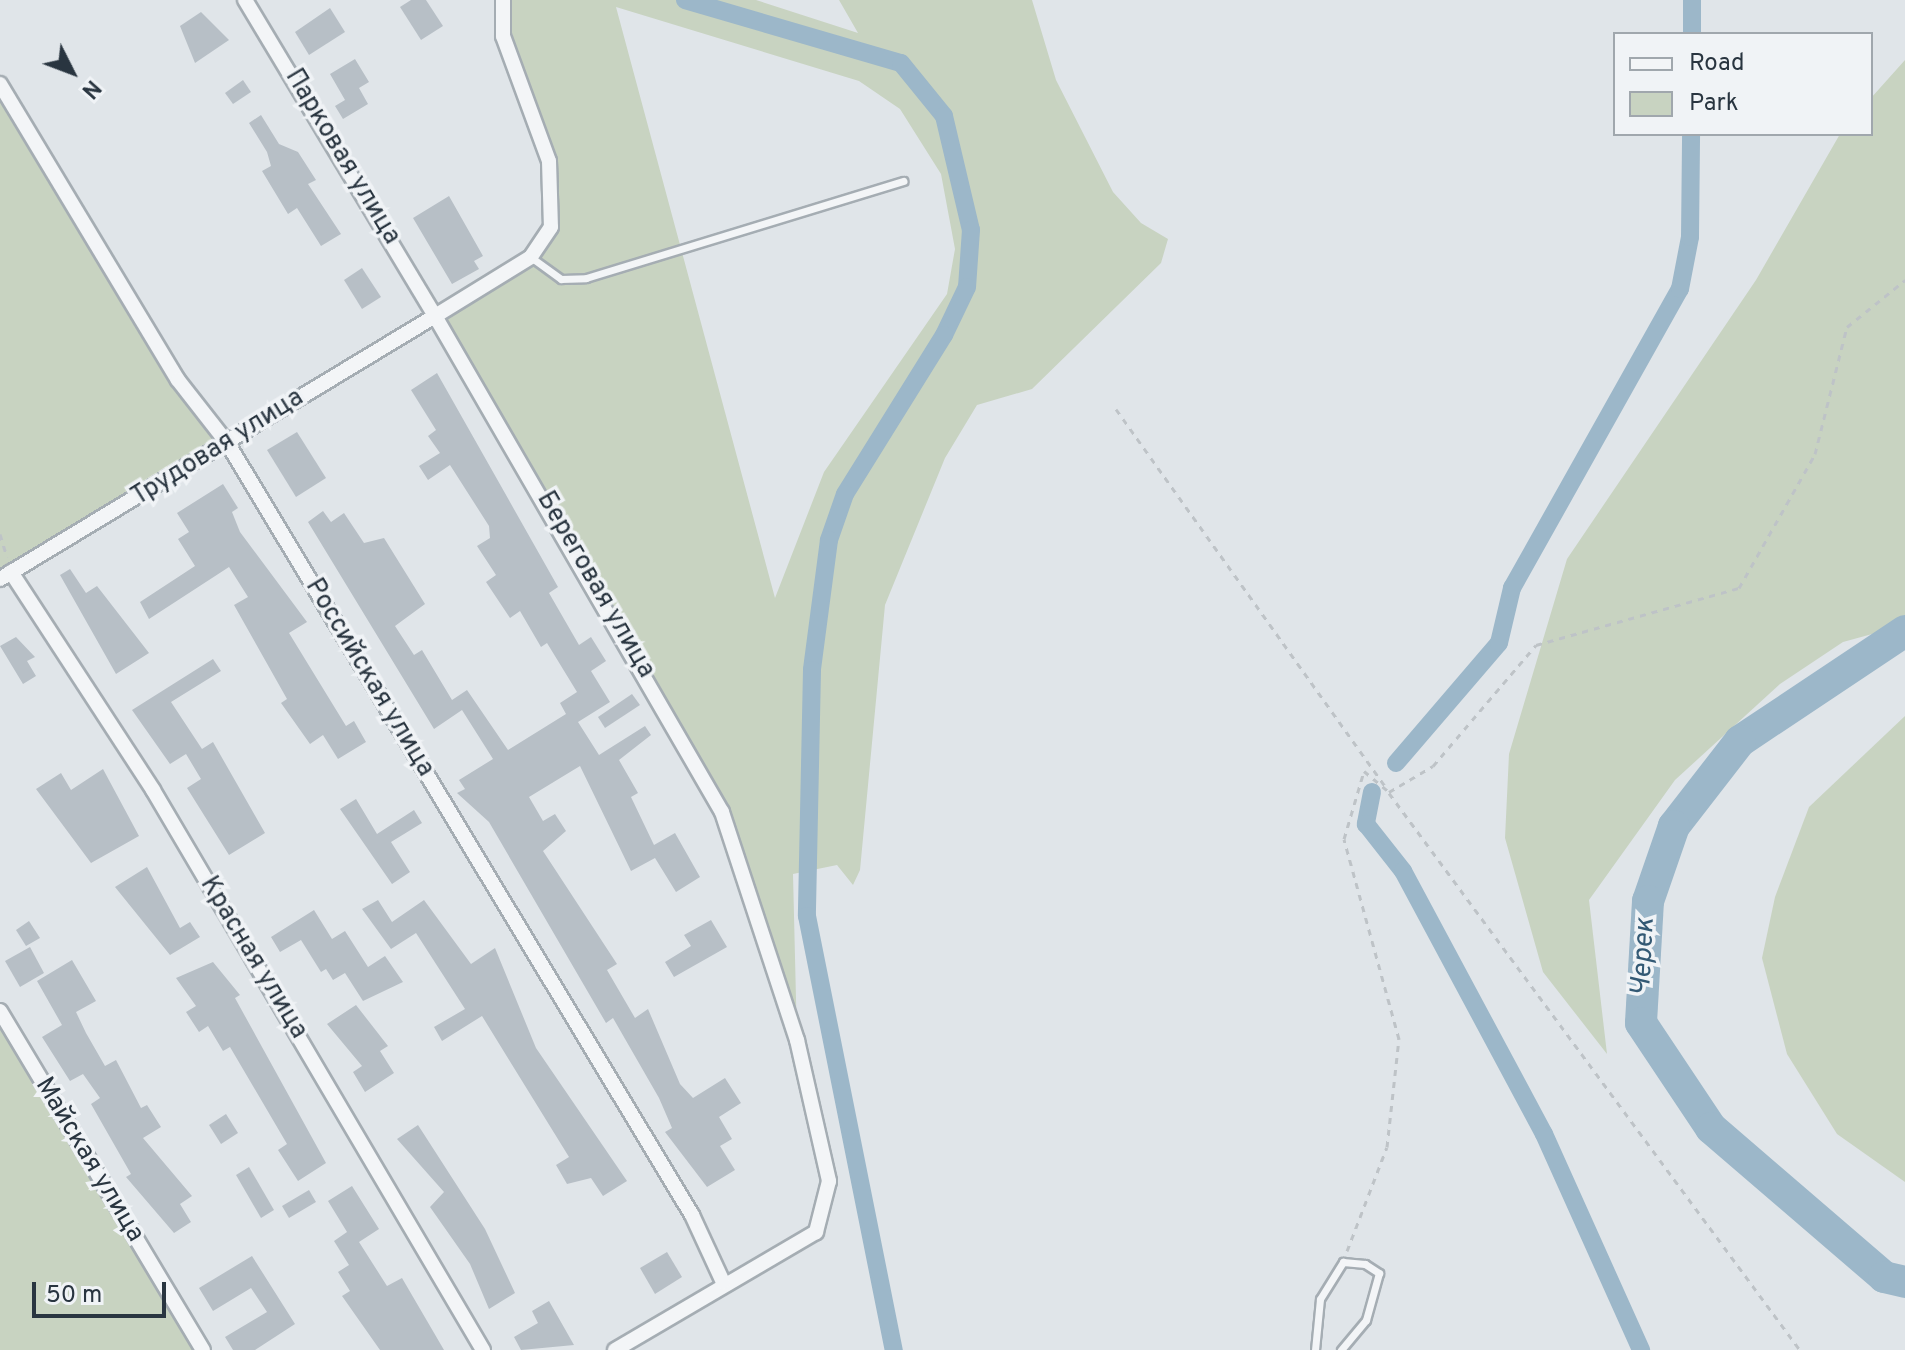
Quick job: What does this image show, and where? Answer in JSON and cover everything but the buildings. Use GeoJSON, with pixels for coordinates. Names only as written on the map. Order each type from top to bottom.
{"type":"FeatureCollection","features":[{"type":"Feature","properties":{"kind":"street","name":"Парковая улица"},"geometry":{"type":"LineString","coordinates":[[245,0],[435,316]]}},
{"type":"Feature","properties":{"kind":"street"},"geometry":{"type":"LineString","coordinates":[[435,316],[531,257],[551,227],[553,184],[544,138],[503,36],[503,0]]}},
{"type":"Feature","properties":{"kind":"street","name":"Российская улица"},"geometry":{"type":"LineString","coordinates":[[0,84],[178,380],[228,444],[692,1215],[723,1282]]}},
{"type":"Feature","properties":{"kind":"street","name":"Трудовая улица"},"geometry":{"type":"LineString","coordinates":[[6,575],[228,444],[435,316]]}},
{"type":"Feature","properties":{"kind":"street","name":"Береговая улица"},"geometry":{"type":"LineString","coordinates":[[435,316],[722,812],[793,1026],[826,1165],[827,1207],[816,1232],[723,1282]]}},
{"type":"Feature","properties":{"kind":"street","name":"Красная улица"},"geometry":{"type":"LineString","coordinates":[[6,575],[153,790],[483,1350]]}},
{"type":"Feature","properties":{"kind":"street","name":"Майская улица"},"geometry":{"type":"LineString","coordinates":[[0,1011],[203,1350]]}},
{"type":"Feature","properties":{"kind":"street"},"geometry":{"type":"LineString","coordinates":[[615,1350],[723,1282]]}},
{"type":"Feature","properties":{"kind":"lane"},"geometry":{"type":"LineString","coordinates":[[531,257],[561,279],[586,278],[904,181]]}},
{"type":"Feature","properties":{"kind":"lane"},"geometry":{"type":"LineString","coordinates":[[1315,1350],[1320,1299],[1343,1262],[1379,1273],[1366,1320],[1341,1350]]}},
{"type":"Feature","properties":{"kind":"path"},"geometry":{"type":"LineString","coordinates":[[1389,792],[1433,766],[1536,645],[1739,588],[1815,454],[1847,327],[1905,280]]}},
{"type":"Feature","properties":{"kind":"path"},"geometry":{"type":"LineString","coordinates":[[1116,409],[1389,792],[1800,1350]]}},
{"type":"Feature","properties":{"kind":"path"},"geometry":{"type":"LineString","coordinates":[[0,534],[6,575]]}},
{"type":"Feature","properties":{"kind":"path"},"geometry":{"type":"LineString","coordinates":[[1343,1262],[1387,1147],[1399,1039],[1344,839],[1364,771],[1389,792]]}},
{"type":"Feature","properties":{"kind":"green space"},"geometry":{"type":"Polygon","coordinates":[[[503,0],[756,0],[858,33],[839,0],[1032,0],[1056,80],[1113,192],[1141,223],[1168,239],[1161,263],[1032,389],[977,405],[945,458],[885,605],[860,870],[853,885],[837,865],[793,874],[797,1040],[722,812],[435,316],[545,240],[553,184],[503,0]],[[616,7],[775,598],[824,472],[947,294],[955,249],[941,174],[900,109],[859,81],[616,7]]]}},
{"type":"Feature","properties":{"kind":"green space"},"geometry":{"type":"Polygon","coordinates":[[[1905,60],[1905,625],[1843,642],[1780,684],[1675,780],[1589,900],[1607,1054],[1543,972],[1505,838],[1509,754],[1567,559],[1756,280],[1839,136],[1873,136],[1873,96],[1905,60]]]}},
{"type":"Feature","properties":{"kind":"green space"},"geometry":{"type":"Polygon","coordinates":[[[0,84],[124,292],[228,444],[0,579],[0,84]]]}},
{"type":"Feature","properties":{"kind":"green space"},"geometry":{"type":"Polygon","coordinates":[[[1905,716],[1905,1182],[1837,1134],[1787,1054],[1762,958],[1775,897],[1809,807],[1905,716]]]}},
{"type":"Feature","properties":{"kind":"green space"},"geometry":{"type":"Polygon","coordinates":[[[0,1019],[202,1350],[0,1350],[0,1019]]]}},
{"type":"Feature","properties":{"kind":"waterway"},"geometry":{"type":"LineString","coordinates":[[685,0],[901,63],[944,116],[971,230],[967,287],[944,335],[845,494],[829,540],[812,670],[807,916],[894,1350]]}},
{"type":"Feature","properties":{"kind":"waterway"},"geometry":{"type":"LineString","coordinates":[[1692,0],[1692,32]]}},
{"type":"Feature","properties":{"kind":"waterway"},"geometry":{"type":"LineString","coordinates":[[1396,763],[1499,643],[1512,588],[1680,289],[1690,237],[1691,136]]}},
{"type":"Feature","properties":{"kind":"waterway","name":"Черек"},"geometry":{"type":"LineString","coordinates":[[1905,631],[1740,741],[1674,826],[1648,901],[1641,1023],[1711,1128],[1884,1277],[1905,1282]]}},
{"type":"Feature","properties":{"kind":"waterway"},"geometry":{"type":"LineString","coordinates":[[1372,792],[1366,824],[1403,871],[1544,1134],[1641,1350]]}}]}
